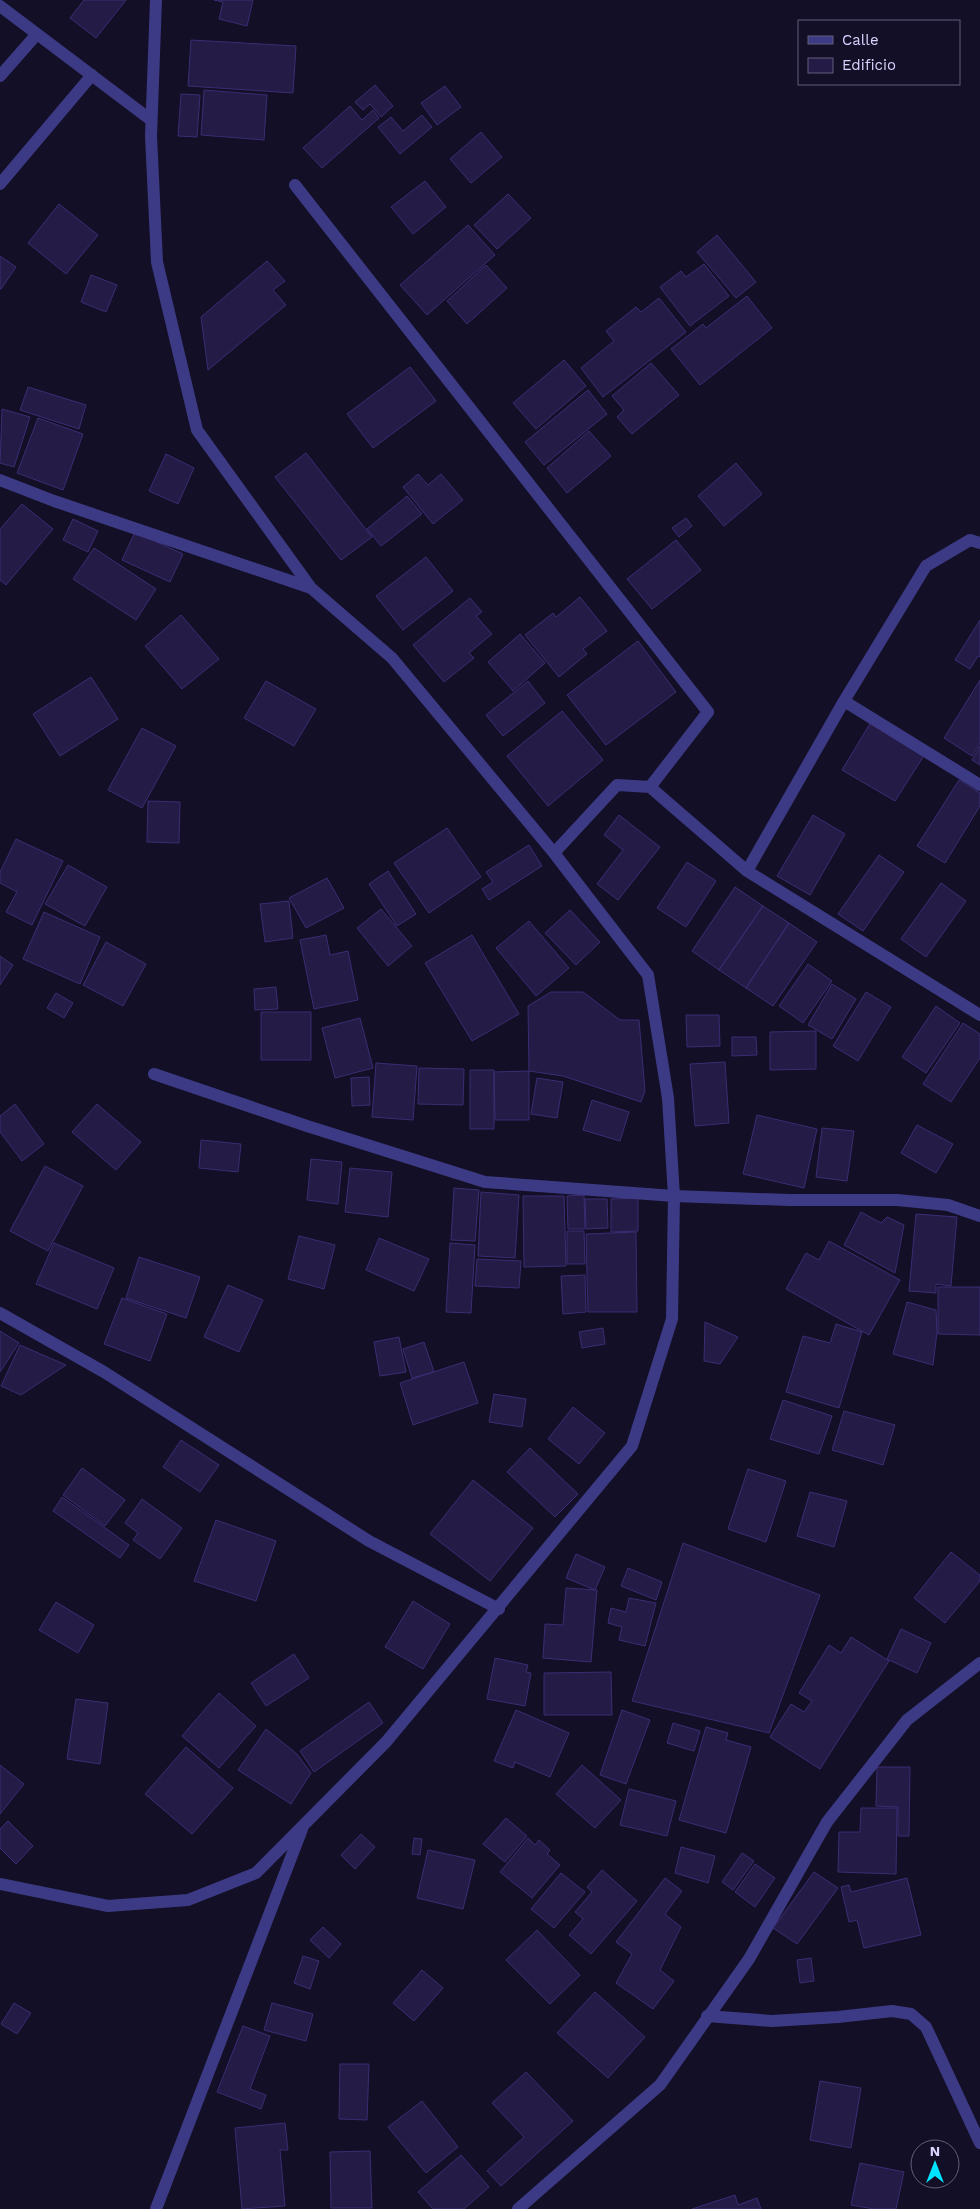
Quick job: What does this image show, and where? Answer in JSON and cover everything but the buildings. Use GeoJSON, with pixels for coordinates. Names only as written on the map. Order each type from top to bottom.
{"type":"FeatureCollection","features":[{"type":"Feature","properties":{"kind":"street"},"geometry":{"type":"LineString","coordinates":[[0,1884],[108,1906],[188,1900],[256,1873],[386,1742],[499,1609],[632,1446],[672,1319],[674,1196],[668,1098],[648,974],[554,852],[392,658],[312,588],[197,430],[157,262],[151,120],[156,0]]}},
{"type":"Feature","properties":{"kind":"street"},"geometry":{"type":"LineString","coordinates":[[0,6],[151,120]]}},
{"type":"Feature","properties":{"kind":"street"},"geometry":{"type":"LineString","coordinates":[[0,76],[37,34]]}},
{"type":"Feature","properties":{"kind":"street"},"geometry":{"type":"LineString","coordinates":[[0,184],[92,75]]}},
{"type":"Feature","properties":{"kind":"street"},"geometry":{"type":"LineString","coordinates":[[295,185],[708,712],[650,787]]}},
{"type":"Feature","properties":{"kind":"street"},"geometry":{"type":"LineString","coordinates":[[0,480],[54,501],[312,588]]}},
{"type":"Feature","properties":{"kind":"street"},"geometry":{"type":"LineString","coordinates":[[747,872],[844,701],[926,566],[970,540],[980,543]]}},
{"type":"Feature","properties":{"kind":"street"},"geometry":{"type":"LineString","coordinates":[[844,701],[980,785]]}},
{"type":"Feature","properties":{"kind":"street"},"geometry":{"type":"LineString","coordinates":[[554,852],[617,785],[650,787],[747,872],[980,1015]]}},
{"type":"Feature","properties":{"kind":"street"},"geometry":{"type":"LineString","coordinates":[[154,1074],[307,1126],[485,1182],[674,1196],[789,1200],[897,1200],[948,1205],[980,1216]]}},
{"type":"Feature","properties":{"kind":"street"},"geometry":{"type":"LineString","coordinates":[[0,1313],[104,1372],[369,1541],[499,1609]]}},
{"type":"Feature","properties":{"kind":"street"},"geometry":{"type":"LineString","coordinates":[[518,2209],[660,2085],[749,1959],[827,1822],[907,1720],[980,1663]]}},
{"type":"Feature","properties":{"kind":"street"},"geometry":{"type":"LineString","coordinates":[[156,2209],[304,1825]]}},
{"type":"Feature","properties":{"kind":"street"},"geometry":{"type":"LineString","coordinates":[[707,2016],[772,2021],[892,2011],[911,2014],[926,2027],[980,2143]]}}]}
